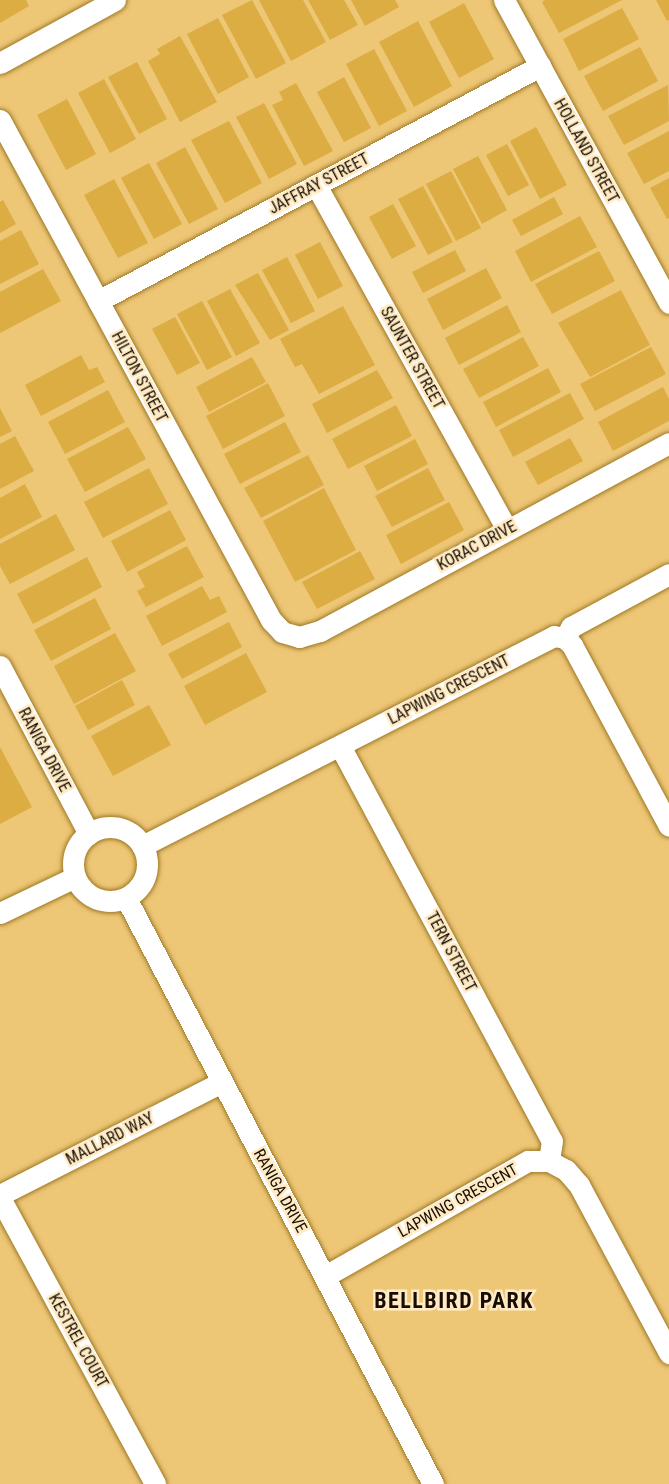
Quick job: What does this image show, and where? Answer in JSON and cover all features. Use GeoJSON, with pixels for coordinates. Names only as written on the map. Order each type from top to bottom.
{"type":"FeatureCollection","features":[{"type":"Feature","properties":{"kind":"street"},"geometry":{"type":"LineString","coordinates":[[0,63],[115,0]]}},
{"type":"Feature","properties":{"kind":"street","name":"HOLLAND STREET"},"geometry":{"type":"LineString","coordinates":[[504,0],[669,303]]}},
{"type":"Feature","properties":{"kind":"street","name":"JAFFRAY STREET"},"geometry":{"type":"LineString","coordinates":[[98,301],[540,66]]}},
{"type":"Feature","properties":{"kind":"street","name":"HILTON STREET"},"geometry":{"type":"LineString","coordinates":[[0,120],[265,610],[282,632]]}},
{"type":"Feature","properties":{"kind":"street","name":"SAUNTER STREET"},"geometry":{"type":"LineString","coordinates":[[316,185],[507,530]]}},
{"type":"Feature","properties":{"kind":"street","name":"KORAC DRIVE"},"geometry":{"type":"LineString","coordinates":[[282,632],[299,637],[321,631],[669,443]]}},
{"type":"Feature","properties":{"kind":"street"},"geometry":{"type":"LineString","coordinates":[[669,574],[571,627],[565,638],[669,826]]}},
{"type":"Feature","properties":{"kind":"street","name":"LAPWING CRESCENT"},"geometry":{"type":"LineString","coordinates":[[142,846],[554,636],[565,638]]}},
{"type":"Feature","properties":{"kind":"street","name":"RANIGA DRIVE"},"geometry":{"type":"LineString","coordinates":[[2,674],[89,834]]}},
{"type":"Feature","properties":{"kind":"street","name":"TERN STREET"},"geometry":{"type":"LineString","coordinates":[[340,746],[552,1141],[549,1161]]}},
{"type":"Feature","properties":{"kind":"street"},"geometry":{"type":"LineString","coordinates":[[106,828],[124,830],[142,846],[146,857],[143,881],[126,898],[114,901],[96,898],[81,888],[75,877],[75,853],[89,834],[106,828]]}},
{"type":"Feature","properties":{"kind":"street"},"geometry":{"type":"LineString","coordinates":[[0,914],[75,877]]}},
{"type":"Feature","properties":{"kind":"street","name":"RANIGA DRIVE"},"geometry":{"type":"LineString","coordinates":[[126,898],[220,1083],[327,1275],[433,1484]]}},
{"type":"Feature","properties":{"kind":"street","name":"MALLARD WAY"},"geometry":{"type":"LineString","coordinates":[[0,1197],[220,1083]]}},
{"type":"Feature","properties":{"kind":"street","name":"LAPWING CRESCENT"},"geometry":{"type":"LineString","coordinates":[[327,1275],[528,1161],[549,1161]]}},
{"type":"Feature","properties":{"kind":"street"},"geometry":{"type":"LineString","coordinates":[[549,1161],[566,1170],[579,1185],[669,1353]]}},
{"type":"Feature","properties":{"kind":"street","name":"KESTREL COURT"},"geometry":{"type":"LineString","coordinates":[[0,1197],[155,1484]]}},
{"type":"Feature","properties":{"kind":"building"},"geometry":{"type":"Polygon","coordinates":[[[0,0],[26,0],[29,6],[0,23],[0,0]]]}},
{"type":"Feature","properties":{"kind":"building"},"geometry":{"type":"Polygon","coordinates":[[[252,0],[286,63],[256,79],[222,15],[252,0]]]}},
{"type":"Feature","properties":{"kind":"building"},"geometry":{"type":"Polygon","coordinates":[[[259,0],[303,0],[326,42],[291,61],[259,0]]]}},
{"type":"Feature","properties":{"kind":"building"},"geometry":{"type":"Polygon","coordinates":[[[308,0],[344,0],[358,25],[330,40],[308,0]]]}},
{"type":"Feature","properties":{"kind":"building"},"geometry":{"type":"Polygon","coordinates":[[[351,0],[395,0],[399,7],[365,26],[351,0]]]}},
{"type":"Feature","properties":{"kind":"building"},"geometry":{"type":"Polygon","coordinates":[[[545,0],[622,0],[559,33],[542,2],[545,0]]]}},
{"type":"Feature","properties":{"kind":"building"},"geometry":{"type":"Polygon","coordinates":[[[656,0],[669,0],[669,20],[667,21],[656,0]]]}},
{"type":"Feature","properties":{"kind":"building"},"geometry":{"type":"Polygon","coordinates":[[[464,3],[494,59],[459,78],[429,22],[464,3]]]}},
{"type":"Feature","properties":{"kind":"building"},"geometry":{"type":"Polygon","coordinates":[[[622,8],[639,39],[579,71],[563,39],[622,8]]]}},
{"type":"Feature","properties":{"kind":"building"},"geometry":{"type":"Polygon","coordinates":[[[218,18],[249,77],[218,94],[187,34],[218,18]]]}},
{"type":"Feature","properties":{"kind":"building"},"geometry":{"type":"Polygon","coordinates":[[[418,21],[452,86],[414,107],[379,42],[418,21]]]}},
{"type":"Feature","properties":{"kind":"building"},"geometry":{"type":"Polygon","coordinates":[[[180,36],[217,102],[180,122],[148,61],[160,54],[157,49],[180,36]]]}},
{"type":"Feature","properties":{"kind":"building"},"geometry":{"type":"Polygon","coordinates":[[[640,47],[658,81],[603,111],[584,76],[640,47]]]}},
{"type":"Feature","properties":{"kind":"building"},"geometry":{"type":"Polygon","coordinates":[[[374,49],[407,111],[379,126],[346,64],[374,49]]]}},
{"type":"Feature","properties":{"kind":"building"},"geometry":{"type":"Polygon","coordinates":[[[137,62],[167,119],[139,134],[108,77],[137,62]]]}},
{"type":"Feature","properties":{"kind":"building"},"geometry":{"type":"Polygon","coordinates":[[[344,77],[371,128],[344,142],[317,92],[344,77]]]}},
{"type":"Feature","properties":{"kind":"building"},"geometry":{"type":"Polygon","coordinates":[[[104,79],[136,139],[110,153],[78,93],[104,79]]]}},
{"type":"Feature","properties":{"kind":"building"},"geometry":{"type":"Polygon","coordinates":[[[296,83],[333,151],[304,166],[272,105],[283,100],[279,92],[296,83]]]}},
{"type":"Feature","properties":{"kind":"building"},"geometry":{"type":"Polygon","coordinates":[[[668,85],[669,121],[624,145],[608,116],[668,85]]]}},
{"type":"Feature","properties":{"kind":"building"},"geometry":{"type":"Polygon","coordinates":[[[67,99],[96,154],[66,170],[37,115],[67,99]]]}},
{"type":"Feature","properties":{"kind":"building"},"geometry":{"type":"Polygon","coordinates":[[[264,103],[297,164],[269,179],[236,117],[264,103]]]}},
{"type":"Feature","properties":{"kind":"building"},"geometry":{"type":"Polygon","coordinates":[[[229,121],[262,183],[225,203],[191,140],[229,121]]]}},
{"type":"Feature","properties":{"kind":"building"},"geometry":{"type":"Polygon","coordinates":[[[536,127],[567,185],[540,199],[510,141],[536,127]]]}},
{"type":"Feature","properties":{"kind":"building"},"geometry":{"type":"Polygon","coordinates":[[[669,131],[669,171],[644,184],[627,153],[669,131]]]}},
{"type":"Feature","properties":{"kind":"building"},"geometry":{"type":"Polygon","coordinates":[[[507,144],[529,185],[508,196],[486,155],[507,144]]]}},
{"type":"Feature","properties":{"kind":"building"},"geometry":{"type":"Polygon","coordinates":[[[185,147],[218,209],[189,224],[156,163],[185,147]]]}},
{"type":"Feature","properties":{"kind":"building"},"geometry":{"type":"Polygon","coordinates":[[[478,156],[507,210],[482,224],[453,169],[478,156]]]}},
{"type":"Feature","properties":{"kind":"building"},"geometry":{"type":"Polygon","coordinates":[[[149,163],[182,224],[154,239],[121,178],[149,163]]]}},
{"type":"Feature","properties":{"kind":"building"},"geometry":{"type":"Polygon","coordinates":[[[451,171],[481,228],[456,241],[426,184],[451,171]]]}},
{"type":"Feature","properties":{"kind":"building"},"geometry":{"type":"Polygon","coordinates":[[[669,178],[669,218],[667,219],[650,188],[669,178]]]}},
{"type":"Feature","properties":{"kind":"building"},"geometry":{"type":"Polygon","coordinates":[[[114,179],[148,243],[118,258],[84,195],[114,179]]]}},
{"type":"Feature","properties":{"kind":"building"},"geometry":{"type":"Polygon","coordinates":[[[423,186],[453,242],[428,255],[398,199],[423,186]]]}},
{"type":"Feature","properties":{"kind":"building"},"geometry":{"type":"Polygon","coordinates":[[[554,197],[563,214],[521,236],[512,220],[554,197]]]}},
{"type":"Feature","properties":{"kind":"building"},"geometry":{"type":"Polygon","coordinates":[[[3,200],[16,224],[0,233],[0,202],[3,200]]]}},
{"type":"Feature","properties":{"kind":"building"},"geometry":{"type":"Polygon","coordinates":[[[393,204],[416,246],[392,259],[369,217],[393,204]]]}},
{"type":"Feature","properties":{"kind":"building"},"geometry":{"type":"Polygon","coordinates":[[[580,216],[597,247],[531,282],[515,251],[580,216]]]}},
{"type":"Feature","properties":{"kind":"building"},"geometry":{"type":"Polygon","coordinates":[[[21,230],[39,264],[0,284],[0,241],[21,230]]]}},
{"type":"Feature","properties":{"kind":"building"},"geometry":{"type":"Polygon","coordinates":[[[320,242],[343,286],[318,299],[295,255],[320,242]]]}},
{"type":"Feature","properties":{"kind":"building"},"geometry":{"type":"Polygon","coordinates":[[[455,250],[466,271],[423,293],[412,272],[455,250]]]}},
{"type":"Feature","properties":{"kind":"building"},"geometry":{"type":"Polygon","coordinates":[[[599,251],[615,281],[552,314],[535,284],[599,251]]]}},
{"type":"Feature","properties":{"kind":"building"},"geometry":{"type":"Polygon","coordinates":[[[287,257],[315,311],[291,323],[262,270],[287,257]]]}},
{"type":"Feature","properties":{"kind":"building"},"geometry":{"type":"Polygon","coordinates":[[[486,268],[502,298],[443,330],[427,299],[486,268]]]}},
{"type":"Feature","properties":{"kind":"building"},"geometry":{"type":"Polygon","coordinates":[[[43,269],[61,301],[0,333],[0,292],[43,269]]]}},
{"type":"Feature","properties":{"kind":"building"},"geometry":{"type":"Polygon","coordinates":[[[258,273],[289,330],[270,340],[235,285],[258,273]]]}},
{"type":"Feature","properties":{"kind":"building"},"geometry":{"type":"Polygon","coordinates":[[[230,289],[260,343],[236,356],[207,301],[230,289]]]}},
{"type":"Feature","properties":{"kind":"building"},"geometry":{"type":"Polygon","coordinates":[[[621,290],[650,345],[590,377],[558,323],[621,290]]]}},
{"type":"Feature","properties":{"kind":"building"},"geometry":{"type":"Polygon","coordinates":[[[202,301],[232,357],[207,370],[177,314],[202,301]]]}},
{"type":"Feature","properties":{"kind":"building"},"geometry":{"type":"Polygon","coordinates":[[[507,305],[521,332],[459,365],[445,338],[507,305]]]}},
{"type":"Feature","properties":{"kind":"building"},"geometry":{"type":"Polygon","coordinates":[[[343,306],[375,365],[319,394],[302,364],[295,367],[280,339],[343,306]]]}},
{"type":"Feature","properties":{"kind":"building"},"geometry":{"type":"Polygon","coordinates":[[[175,317],[200,363],[177,375],[152,329],[175,317]]]}},
{"type":"Feature","properties":{"kind":"building"},"geometry":{"type":"Polygon","coordinates":[[[523,337],[539,366],[479,398],[463,369],[523,337]]]}},
{"type":"Feature","properties":{"kind":"building"},"geometry":{"type":"Polygon","coordinates":[[[651,347],[666,374],[595,411],[580,384],[651,347]]]}},
{"type":"Feature","properties":{"kind":"building"},"geometry":{"type":"Polygon","coordinates":[[[81,355],[89,370],[97,367],[105,382],[41,416],[25,385],[81,355]]]}},
{"type":"Feature","properties":{"kind":"building"},"geometry":{"type":"Polygon","coordinates":[[[252,357],[266,382],[209,412],[196,387],[252,357]]]}},
{"type":"Feature","properties":{"kind":"building"},"geometry":{"type":"Polygon","coordinates":[[[548,368],[561,392],[496,427],[483,402],[548,368]]]}},
{"type":"Feature","properties":{"kind":"building"},"geometry":{"type":"Polygon","coordinates":[[[377,370],[393,398],[327,433],[312,404],[377,370]]]}},
{"type":"Feature","properties":{"kind":"building"},"geometry":{"type":"Polygon","coordinates":[[[268,383],[285,416],[223,449],[206,416],[268,383]]]}},
{"type":"Feature","properties":{"kind":"building"},"geometry":{"type":"Polygon","coordinates":[[[663,387],[669,399],[669,421],[613,451],[598,422],[663,387]]]}},
{"type":"Feature","properties":{"kind":"building"},"geometry":{"type":"Polygon","coordinates":[[[108,390],[125,422],[65,454],[48,422],[108,390]]]}},
{"type":"Feature","properties":{"kind":"building"},"geometry":{"type":"Polygon","coordinates":[[[570,393],[584,419],[513,457],[499,430],[570,393]]]}},
{"type":"Feature","properties":{"kind":"building"},"geometry":{"type":"Polygon","coordinates":[[[396,405],[412,436],[348,469],[332,439],[396,405]]]}},
{"type":"Feature","properties":{"kind":"building"},"geometry":{"type":"Polygon","coordinates":[[[0,408],[12,431],[0,437],[0,408]]]}},
{"type":"Feature","properties":{"kind":"building"},"geometry":{"type":"Polygon","coordinates":[[[285,422],[301,452],[240,484],[224,454],[285,422]]]}},
{"type":"Feature","properties":{"kind":"building"},"geometry":{"type":"Polygon","coordinates":[[[128,427],[146,459],[85,492],[67,459],[128,427]]]}},
{"type":"Feature","properties":{"kind":"building"},"geometry":{"type":"Polygon","coordinates":[[[15,436],[34,471],[0,489],[0,444],[15,436]]]}},
{"type":"Feature","properties":{"kind":"building"},"geometry":{"type":"Polygon","coordinates":[[[570,438],[583,461],[538,485],[525,462],[570,438]]]}},
{"type":"Feature","properties":{"kind":"building"},"geometry":{"type":"Polygon","coordinates":[[[415,439],[428,464],[377,491],[364,466],[415,439]]]}},
{"type":"Feature","properties":{"kind":"building"},"geometry":{"type":"Polygon","coordinates":[[[308,455],[324,485],[261,518],[244,488],[308,455]]]}},
{"type":"Feature","properties":{"kind":"building"},"geometry":{"type":"Polygon","coordinates":[[[149,468],[168,504],[103,538],[84,502],[149,468]]]}},
{"type":"Feature","properties":{"kind":"building"},"geometry":{"type":"Polygon","coordinates":[[[428,468],[445,500],[392,527],[375,496],[428,468]]]}},
{"type":"Feature","properties":{"kind":"building"},"geometry":{"type":"Polygon","coordinates":[[[25,484],[42,517],[0,539],[0,498],[25,484]]]}},
{"type":"Feature","properties":{"kind":"building"},"geometry":{"type":"Polygon","coordinates":[[[324,488],[356,550],[295,582],[263,521],[324,488]]]}},
{"type":"Feature","properties":{"kind":"building"},"geometry":{"type":"Polygon","coordinates":[[[449,502],[464,530],[401,564],[386,535],[449,502]]]}},
{"type":"Feature","properties":{"kind":"building"},"geometry":{"type":"Polygon","coordinates":[[[170,510],[186,540],[127,572],[111,541],[170,510]]]}},
{"type":"Feature","properties":{"kind":"building"},"geometry":{"type":"Polygon","coordinates":[[[56,514],[75,550],[10,584],[0,566],[0,544],[56,514]]]}},
{"type":"Feature","properties":{"kind":"building"},"geometry":{"type":"Polygon","coordinates":[[[187,546],[204,577],[146,607],[137,591],[145,587],[137,572],[187,546]]]}},
{"type":"Feature","properties":{"kind":"building"},"geometry":{"type":"Polygon","coordinates":[[[360,551],[375,579],[317,609],[302,582],[360,551]]]}},
{"type":"Feature","properties":{"kind":"building"},"geometry":{"type":"Polygon","coordinates":[[[87,557],[102,587],[33,624],[17,594],[87,557]]]}},
{"type":"Feature","properties":{"kind":"building"},"geometry":{"type":"Polygon","coordinates":[[[202,586],[210,600],[219,596],[227,612],[162,646],[146,616],[202,586]]]}},
{"type":"Feature","properties":{"kind":"building"},"geometry":{"type":"Polygon","coordinates":[[[95,598],[111,629],[51,661],[34,630],[95,598]]]}},
{"type":"Feature","properties":{"kind":"building"},"geometry":{"type":"Polygon","coordinates":[[[229,622],[242,647],[182,679],[168,654],[229,622]]]}},
{"type":"Feature","properties":{"kind":"building"},"geometry":{"type":"Polygon","coordinates":[[[115,633],[136,671],[74,704],[54,666],[115,633]]]}},
{"type":"Feature","properties":{"kind":"building"},"geometry":{"type":"Polygon","coordinates":[[[246,653],[267,692],[205,725],[184,686],[246,653]]]}},
{"type":"Feature","properties":{"kind":"building"},"geometry":{"type":"Polygon","coordinates":[[[122,680],[135,705],[88,730],[75,706],[122,680]]]}},
{"type":"Feature","properties":{"kind":"building"},"geometry":{"type":"Polygon","coordinates":[[[149,705],[171,745],[113,776],[91,736],[149,705]]]}},
{"type":"Feature","properties":{"kind":"building"},"geometry":{"type":"Polygon","coordinates":[[[0,747],[32,807],[0,824],[0,747]]]}},
{"type":"Feature","properties":{"kind":"district","name":"BELLBIRD PARK"},"geometry":{"type":"Point","coordinates":[454,1301]}}]}
